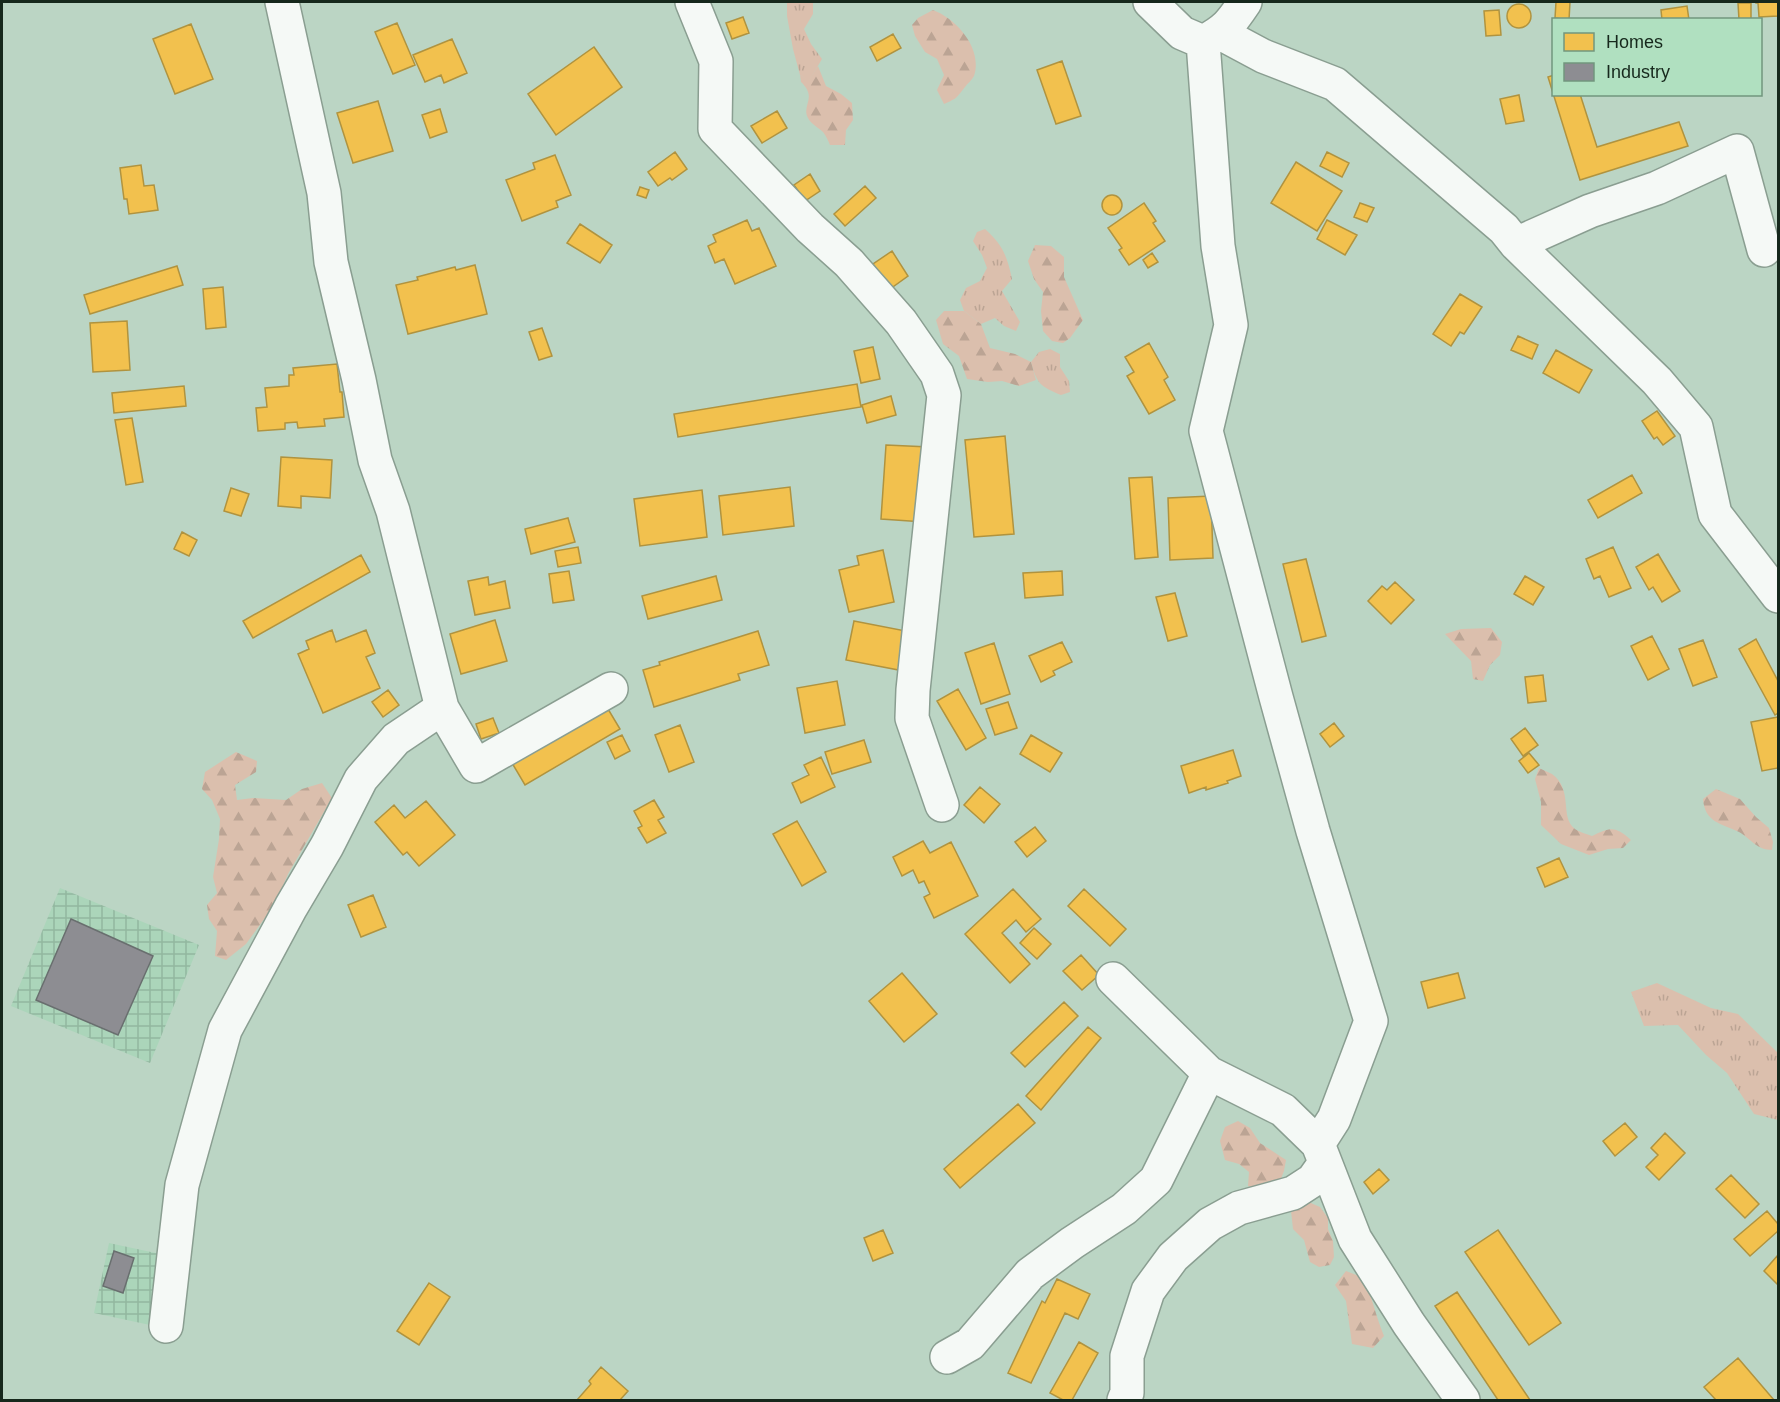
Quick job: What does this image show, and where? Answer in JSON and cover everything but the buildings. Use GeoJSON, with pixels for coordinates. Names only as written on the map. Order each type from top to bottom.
{"type":"FeatureCollection","features":[{"type":"Feature","properties":{"kind":"street"},"geometry":{"type":"LineString","coordinates":[[282,2],[324,193],[331,262],[375,460],[393,512],[442,708],[476,766],[611,689]]}},
{"type":"Feature","properties":{"kind":"street"},"geometry":{"type":"LineString","coordinates":[[692,2],[716,61],[715,129],[810,228],[849,262],[902,322],[936,374],[944,396],[912,718],[942,805]]}},
{"type":"Feature","properties":{"kind":"street"},"geometry":{"type":"LineString","coordinates":[[1150,2],[1182,33],[1211,37],[1335,84],[1504,229],[1516,244],[1657,381],[1696,427],[1715,514],[1779,596]]}},
{"type":"Feature","properties":{"kind":"street"},"geometry":{"type":"LineString","coordinates":[[1211,37],[1234,19],[1245,2]]}},
{"type":"Feature","properties":{"kind":"street"},"geometry":{"type":"LineString","coordinates":[[1124,1401],[1127,1356],[1148,1291],[1173,1257],[1210,1224],[1239,1208],[1293,1193],[1313,1180],[1371,1021],[1294,764],[1206,431],[1231,325],[1218,246],[1211,37]]}},
{"type":"Feature","properties":{"kind":"street"},"geometry":{"type":"LineString","coordinates":[[1516,244],[1590,211],[1657,188],[1737,151],[1764,250]]}},
{"type":"Feature","properties":{"kind":"street"},"geometry":{"type":"LineString","coordinates":[[166,1326],[182,1185],[225,1030],[291,907],[327,846],[361,779],[396,739],[442,708]]}},
{"type":"Feature","properties":{"kind":"street"},"geometry":{"type":"LineString","coordinates":[[1113,979],[1209,1073],[1283,1110],[1321,1153],[1355,1239],[1409,1324],[1463,1401]]}},
{"type":"Feature","properties":{"kind":"street"},"geometry":{"type":"LineString","coordinates":[[947,1357],[969,1344],[1030,1274],[1124,1209],[1156,1180],[1209,1073]]}},
{"type":"Feature","properties":{"kind":"shaded area"},"geometry":{"type":"Polygon","coordinates":[[[60,888],[199,945],[150,1063],[11,1006],[60,888]]]}},
{"type":"Feature","properties":{"kind":"shaded area"},"geometry":{"type":"Polygon","coordinates":[[[109,1243],[165,1255],[150,1325],[94,1313],[109,1243]]]}},
{"type":"Feature","properties":{"kind":"green space"},"geometry":{"type":"Polygon","coordinates":[[[787,2],[813,2],[813,14],[804,29],[822,59],[809,81],[800,75],[787,16],[787,2]]]}},
{"type":"Feature","properties":{"kind":"green space"},"geometry":{"type":"Polygon","coordinates":[[[933,10],[951,20],[959,28],[966,36],[975,56],[974,76],[956,97],[944,104],[937,90],[944,75],[937,59],[925,52],[915,36],[912,25],[918,18],[933,10]]]}},
{"type":"Feature","properties":{"kind":"green space"},"geometry":{"type":"Polygon","coordinates":[[[818,66],[826,86],[852,103],[853,120],[846,130],[845,145],[830,145],[823,132],[811,122],[806,113],[809,97],[800,75],[809,80],[818,66]]]}},
{"type":"Feature","properties":{"kind":"green space"},"geometry":{"type":"Polygon","coordinates":[[[985,229],[1000,246],[1008,264],[1012,279],[1002,291],[1020,322],[1016,331],[1004,326],[995,318],[981,324],[964,311],[960,300],[966,288],[980,281],[987,268],[973,241],[977,232],[985,229]]]}},
{"type":"Feature","properties":{"kind":"green space"},"geometry":{"type":"Polygon","coordinates":[[[1035,245],[1051,246],[1064,257],[1064,277],[1083,320],[1070,338],[1063,343],[1052,341],[1043,331],[1041,311],[1043,292],[1034,279],[1028,261],[1035,245]]]}},
{"type":"Feature","properties":{"kind":"green space"},"geometry":{"type":"Polygon","coordinates":[[[944,311],[964,311],[981,324],[990,348],[1015,354],[1031,362],[1036,380],[1019,386],[1002,381],[967,379],[959,356],[943,344],[936,320],[944,311]]]}},
{"type":"Feature","properties":{"kind":"green space"},"geometry":{"type":"Polygon","coordinates":[[[1050,349],[1060,354],[1060,367],[1069,381],[1070,392],[1061,395],[1054,392],[1040,383],[1035,375],[1031,362],[1039,352],[1050,349]]]}},
{"type":"Feature","properties":{"kind":"green space"},"geometry":{"type":"Polygon","coordinates":[[[1491,628],[1502,642],[1500,655],[1490,665],[1483,681],[1473,679],[1471,661],[1445,634],[1461,629],[1491,628]]]}},
{"type":"Feature","properties":{"kind":"green space"},"geometry":{"type":"Polygon","coordinates":[[[236,752],[257,761],[256,772],[235,785],[237,800],[253,798],[286,800],[302,789],[322,783],[332,798],[288,874],[275,904],[246,944],[226,960],[215,956],[217,931],[209,919],[207,905],[217,893],[213,877],[220,819],[212,800],[202,789],[205,772],[236,752]]]}},
{"type":"Feature","properties":{"kind":"green space"},"geometry":{"type":"Polygon","coordinates":[[[1539,768],[1559,780],[1565,795],[1568,818],[1575,829],[1592,836],[1613,829],[1631,840],[1623,848],[1608,849],[1589,855],[1561,844],[1541,825],[1541,802],[1535,779],[1539,768]]]}},
{"type":"Feature","properties":{"kind":"green space"},"geometry":{"type":"Polygon","coordinates":[[[1716,789],[1740,799],[1769,828],[1773,842],[1772,850],[1758,846],[1739,832],[1711,818],[1704,807],[1703,799],[1716,789]]]}},
{"type":"Feature","properties":{"kind":"green space"},"geometry":{"type":"Polygon","coordinates":[[[1657,983],[1711,1008],[1738,1014],[1778,1053],[1778,1120],[1754,1114],[1727,1073],[1706,1055],[1678,1025],[1644,1026],[1631,992],[1657,983]]]}},
{"type":"Feature","properties":{"kind":"green space"},"geometry":{"type":"Polygon","coordinates":[[[1238,1121],[1250,1128],[1260,1143],[1286,1160],[1280,1181],[1260,1189],[1248,1186],[1249,1172],[1239,1164],[1225,1160],[1220,1141],[1225,1127],[1238,1121]]]}},
{"type":"Feature","properties":{"kind":"green space"},"geometry":{"type":"Polygon","coordinates":[[[1304,1200],[1320,1207],[1328,1218],[1334,1257],[1330,1265],[1319,1267],[1310,1262],[1304,1240],[1293,1229],[1291,1211],[1304,1200]]]}},
{"type":"Feature","properties":{"kind":"green space"},"geometry":{"type":"Polygon","coordinates":[[[1346,1271],[1364,1278],[1369,1292],[1384,1336],[1373,1348],[1352,1344],[1346,1301],[1335,1285],[1346,1271]]]}}]}
